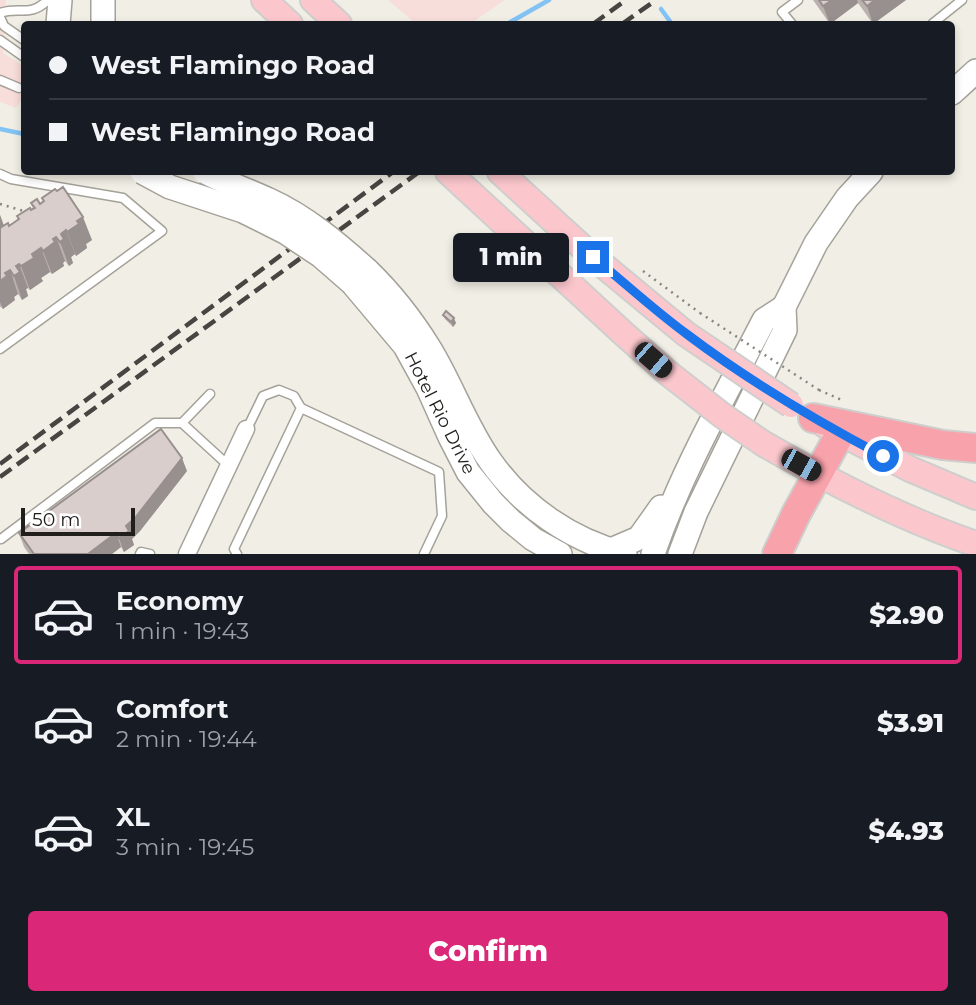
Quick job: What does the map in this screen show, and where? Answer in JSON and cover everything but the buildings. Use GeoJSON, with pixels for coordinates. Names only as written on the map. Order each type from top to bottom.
{"type":"FeatureCollection","features":[{"type":"Feature","properties":{"kind":"highway"},"geometry":{"type":"LineString","coordinates":[[802,411],[943,445],[976,448]]}},
{"type":"Feature","properties":{"kind":"highway"},"geometry":{"type":"LineString","coordinates":[[777,554],[840,434]]}},
{"type":"Feature","properties":{"kind":"main road"},"geometry":{"type":"LineString","coordinates":[[58,21],[60,0]]}},
{"type":"Feature","properties":{"kind":"main road"},"geometry":{"type":"LineString","coordinates":[[103,0],[103,21]]}},
{"type":"Feature","properties":{"kind":"main road"},"geometry":{"type":"LineString","coordinates":[[264,0],[287,21]]}},
{"type":"Feature","properties":{"kind":"main road"},"geometry":{"type":"LineString","coordinates":[[313,0],[336,21]]}},
{"type":"Feature","properties":{"kind":"main road","name":"Hotel Rio Drive"},"geometry":{"type":"LineString","coordinates":[[148,175],[170,187],[243,211],[285,232],[321,256],[352,283],[405,346],[468,472],[493,503],[512,521],[533,539],[560,554]]}},
{"type":"Feature","properties":{"kind":"main road","name":"Hotel Rio Drive"},"geometry":{"type":"LineString","coordinates":[[211,175],[270,200],[296,215],[334,241],[367,270],[388,290],[430,349],[490,461],[518,494],[554,523],[581,539],[618,552]]}},
{"type":"Feature","properties":{"kind":"main road"},"geometry":{"type":"LineString","coordinates":[[451,175],[624,334],[723,416],[764,444],[877,504],[948,535],[976,544]]}},
{"type":"Feature","properties":{"kind":"main road"},"geometry":{"type":"LineString","coordinates":[[503,175],[593,257],[686,334],[840,434],[910,469],[976,496]]}},
{"type":"Feature","properties":{"kind":"main road"},"geometry":{"type":"LineString","coordinates":[[680,554],[696,512],[785,330],[784,307],[816,243],[868,175]]}},
{"type":"Feature","properties":{"kind":"main road"},"geometry":{"type":"LineString","coordinates":[[653,554],[694,458],[764,320],[784,307]]}},
{"type":"Feature","properties":{"kind":"main road"},"geometry":{"type":"LineString","coordinates":[[618,552],[639,538],[694,458]]}},
{"type":"Feature","properties":{"kind":"street"},"geometry":{"type":"LineString","coordinates":[[187,554],[247,429]]}},
{"type":"Feature","properties":{"kind":"lane"},"geometry":{"type":"LineString","coordinates":[[21,38],[4,26],[0,15],[10,10],[30,11],[48,0]]}},
{"type":"Feature","properties":{"kind":"lane"},"geometry":{"type":"LineString","coordinates":[[790,21],[782,12],[798,0]]}},
{"type":"Feature","properties":{"kind":"lane"},"geometry":{"type":"LineString","coordinates":[[936,21],[962,0]]}},
{"type":"Feature","properties":{"kind":"lane"},"geometry":{"type":"LineString","coordinates":[[0,40],[21,55]]}},
{"type":"Feature","properties":{"kind":"lane"},"geometry":{"type":"LineString","coordinates":[[0,80],[19,88]]}},
{"type":"Feature","properties":{"kind":"lane"},"geometry":{"type":"LineString","coordinates":[[0,174],[11,179],[123,198],[162,231],[0,349]]}},
{"type":"Feature","properties":{"kind":"lane"},"geometry":{"type":"LineString","coordinates":[[247,429],[263,396],[279,390],[294,396],[301,408],[439,472],[442,516],[424,554]]}},
{"type":"Feature","properties":{"kind":"lane"},"geometry":{"type":"LineString","coordinates":[[182,423],[210,394]]}},
{"type":"Feature","properties":{"kind":"lane"},"geometry":{"type":"LineString","coordinates":[[237,554],[234,549],[301,408]]}},
{"type":"Feature","properties":{"kind":"lane"},"geometry":{"type":"LineString","coordinates":[[1,539],[155,423],[182,423],[229,466]]}},
{"type":"Feature","properties":{"kind":"lane"},"geometry":{"type":"LineString","coordinates":[[140,554],[150,554]]}},
{"type":"Feature","properties":{"kind":"path"},"geometry":{"type":"LineString","coordinates":[[0,204],[38,215]]}},
{"type":"Feature","properties":{"kind":"path"},"geometry":{"type":"LineString","coordinates":[[700,313],[819,390]]}},
{"type":"Feature","properties":{"kind":"shaded area"},"geometry":{"type":"Polygon","coordinates":[[[0,0],[6,0],[3,53],[21,64],[21,100],[16,108],[0,102],[0,0]]]}},
{"type":"Feature","properties":{"kind":"shaded area"},"geometry":{"type":"Polygon","coordinates":[[[388,0],[505,0],[474,21],[412,21],[388,0]]]}},
{"type":"Feature","properties":{"kind":"waterway"},"geometry":{"type":"LineString","coordinates":[[512,21],[549,0]]}},
{"type":"Feature","properties":{"kind":"waterway"},"geometry":{"type":"LineString","coordinates":[[661,9],[670,21]]}},
{"type":"Feature","properties":{"kind":"waterway"},"geometry":{"type":"LineString","coordinates":[[0,129],[21,133]]}},
{"type":"Feature","properties":{"kind":"railway"},"geometry":{"type":"LineString","coordinates":[[597,21],[626,0]]}},
{"type":"Feature","properties":{"kind":"railway"},"geometry":{"type":"LineString","coordinates":[[626,21],[656,0]]}},
{"type":"Feature","properties":{"kind":"railway"},"geometry":{"type":"LineString","coordinates":[[0,464],[389,175]]}},
{"type":"Feature","properties":{"kind":"railway"},"geometry":{"type":"LineString","coordinates":[[0,477],[415,175]]}},
{"type":"Feature","properties":{"kind":"route"},"geometry":{"type":"LineString","coordinates":[[593,257],[686,334],[735,368],[791,405],[883,456]]}}]}
